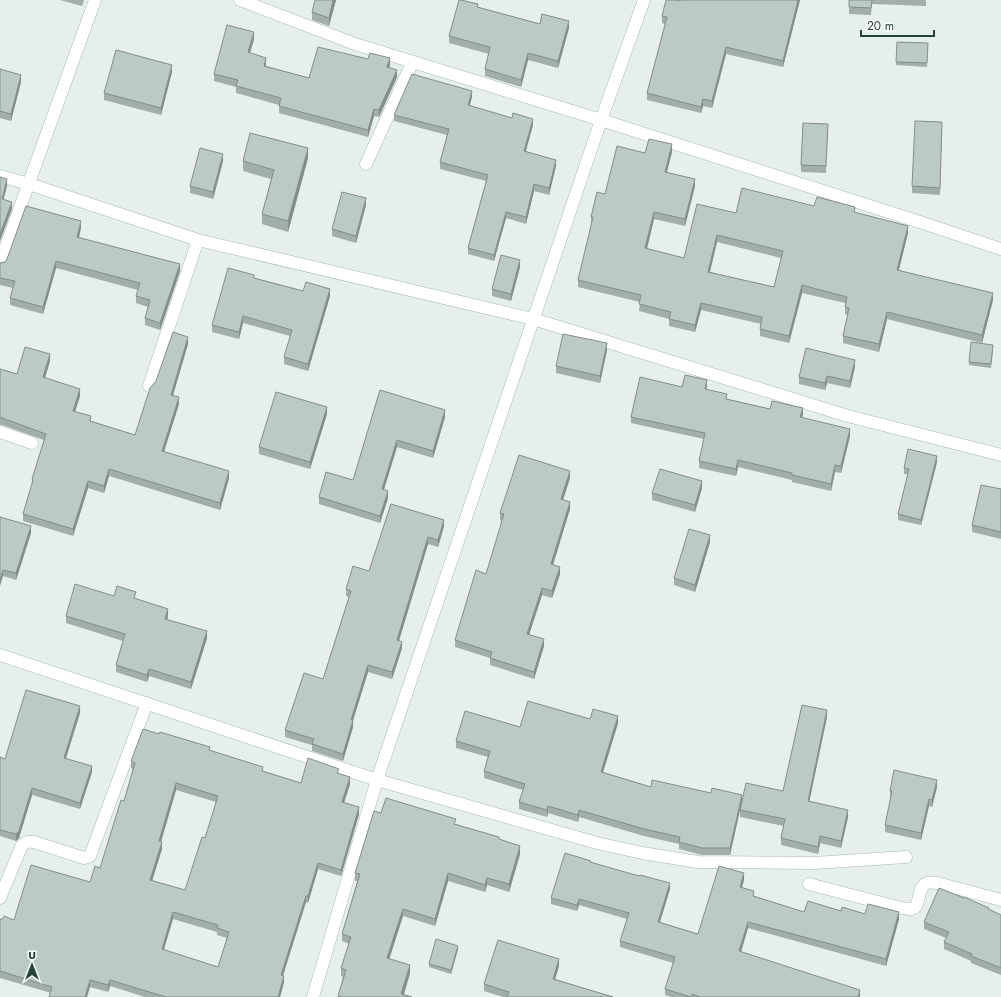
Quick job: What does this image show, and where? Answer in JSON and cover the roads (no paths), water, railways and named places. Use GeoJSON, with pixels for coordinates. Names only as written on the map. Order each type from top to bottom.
{"type":"FeatureCollection","features":[{"type":"Feature","properties":{"kind":"street"},"geometry":{"type":"LineString","coordinates":[[0,263],[95,0]]}},
{"type":"Feature","properties":{"kind":"street"},"geometry":{"type":"LineString","coordinates":[[240,0],[355,44],[412,63],[601,120],[923,223],[1001,250]]}},
{"type":"Feature","properties":{"kind":"street"},"geometry":{"type":"LineString","coordinates":[[312,997],[377,780],[601,120],[644,0]]}},
{"type":"Feature","properties":{"kind":"street"},"geometry":{"type":"LineString","coordinates":[[366,164],[412,63]]}},
{"type":"Feature","properties":{"kind":"street"},"geometry":{"type":"LineString","coordinates":[[0,176],[29,184],[198,240],[533,319],[848,416],[1001,455]]}},
{"type":"Feature","properties":{"kind":"street"},"geometry":{"type":"LineString","coordinates":[[149,386],[198,240]]}},
{"type":"Feature","properties":{"kind":"street"},"geometry":{"type":"LineString","coordinates":[[0,432],[32,443]]}},
{"type":"Feature","properties":{"kind":"street"},"geometry":{"type":"LineString","coordinates":[[0,655],[377,780],[597,843],[642,853],[698,862],[814,863],[906,857]]}},
{"type":"Feature","properties":{"kind":"street"},"geometry":{"type":"LineString","coordinates":[[0,898],[22,845],[25,842],[34,842],[84,858],[90,856],[147,704]]}},
{"type":"Feature","properties":{"kind":"street"},"geometry":{"type":"LineString","coordinates":[[809,884],[901,908],[911,909],[916,905],[922,888],[926,883],[931,882],[1001,900]]}}]}
